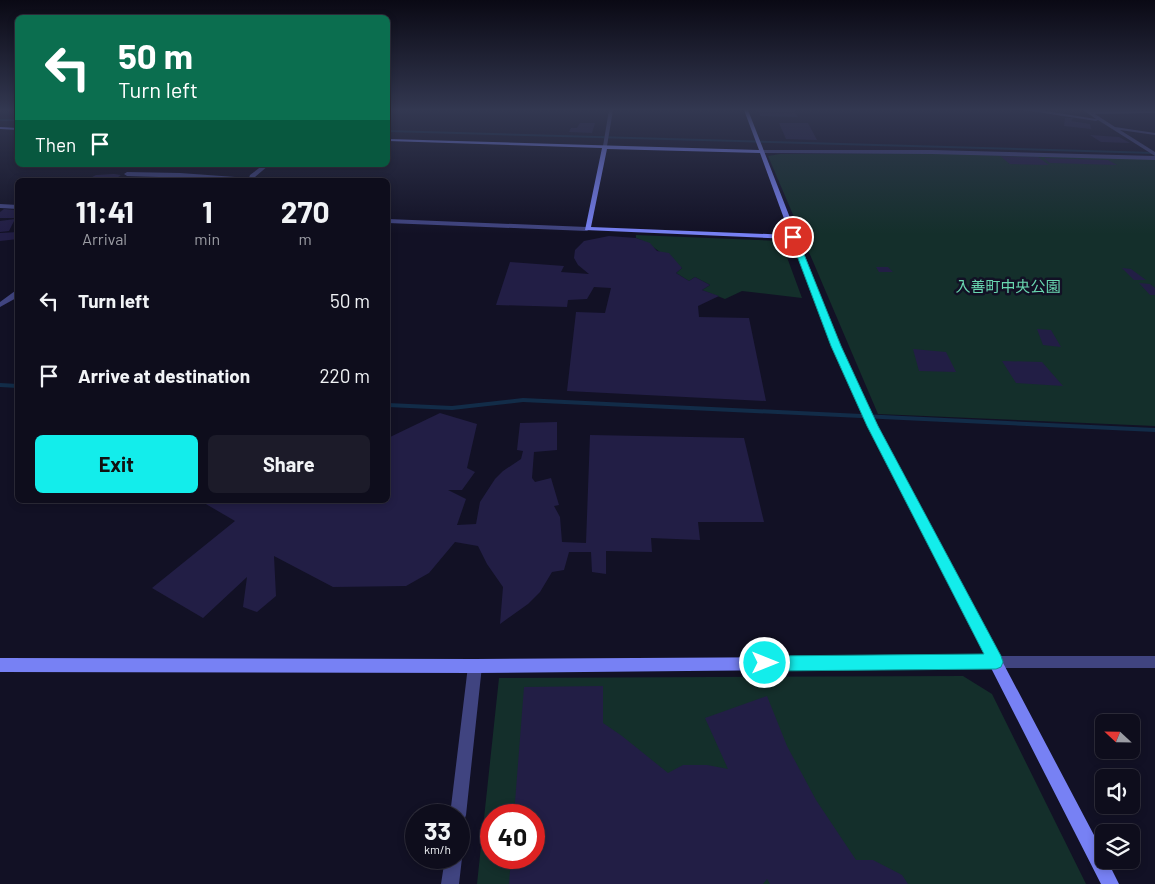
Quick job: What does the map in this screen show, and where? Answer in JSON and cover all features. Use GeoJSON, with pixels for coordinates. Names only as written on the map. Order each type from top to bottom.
{"type":"FeatureCollection","features":[{"type":"Feature","properties":{"kind":"street"},"geometry":{"type":"LineString","coordinates":[[587,229],[604,151]]}},
{"type":"Feature","properties":{"kind":"street"},"geometry":{"type":"LineString","coordinates":[[742,151],[942,152],[1155,158]]}},
{"type":"Feature","properties":{"kind":"street"},"geometry":{"type":"LineString","coordinates":[[761,152],[836,346],[873,426],[1110,884]]}},
{"type":"Feature","properties":{"kind":"street"},"geometry":{"type":"LineString","coordinates":[[252,178],[263,167]]}},
{"type":"Feature","properties":{"kind":"street"},"geometry":{"type":"LineString","coordinates":[[127,174],[180,174],[227,178]]}},
{"type":"Feature","properties":{"kind":"street"},"geometry":{"type":"LineString","coordinates":[[0,206],[15,207]]}},
{"type":"Feature","properties":{"kind":"street"},"geometry":{"type":"LineString","coordinates":[[390,221],[793,237]]}},
{"type":"Feature","properties":{"kind":"street"},"geometry":{"type":"LineString","coordinates":[[0,305],[15,295]]}},
{"type":"Feature","properties":{"kind":"street"},"geometry":{"type":"LineString","coordinates":[[0,665],[475,666],[1155,662]]}},
{"type":"Feature","properties":{"kind":"street"},"geometry":{"type":"LineString","coordinates":[[459,804],[475,666]]}},
{"type":"Feature","properties":{"kind":"street"},"geometry":{"type":"LineString","coordinates":[[450,884],[452,869]]}},
{"type":"Feature","properties":{"kind":"green space","name":"入善町中央公園"},"geometry":{"type":"Polygon","coordinates":[[[935,153],[1155,159],[1155,426],[878,414],[768,156],[780,154],[935,153]]]}},
{"type":"Feature","properties":{"kind":"green space"},"geometry":{"type":"Polygon","coordinates":[[[636,235],[781,241],[802,298],[742,291],[725,299],[702,290],[710,285],[695,277],[689,281],[676,273],[682,268],[654,247],[636,238],[636,235]]]}},
{"type":"Feature","properties":{"kind":"green space"},"geometry":{"type":"Polygon","coordinates":[[[963,676],[992,694],[1086,884],[477,884],[480,856],[480,869],[545,869],[545,804],[486,804],[499,678],[963,676]]]}},
{"type":"Feature","properties":{"kind":"building"},"geometry":{"type":"Polygon","coordinates":[[[1000,156],[1038,157],[1049,165],[1010,164],[1000,156]]]}},
{"type":"Feature","properties":{"kind":"building"},"geometry":{"type":"Polygon","coordinates":[[[1044,158],[1108,160],[1117,165],[1050,163],[1044,158]]]}},
{"type":"Feature","properties":{"kind":"building"},"geometry":{"type":"Polygon","coordinates":[[[96,175],[121,175],[117,178],[90,178],[96,175]]]}},
{"type":"Feature","properties":{"kind":"building"},"geometry":{"type":"Polygon","coordinates":[[[4,209],[15,210],[15,218],[0,218],[0,212],[4,209]]]}},
{"type":"Feature","properties":{"kind":"building"},"geometry":{"type":"Polygon","coordinates":[[[15,219],[9,231],[0,232],[0,221],[15,219]]]}},
{"type":"Feature","properties":{"kind":"building"},"geometry":{"type":"Polygon","coordinates":[[[15,232],[15,239],[0,241],[0,233],[15,232]]]}},
{"type":"Feature","properties":{"kind":"building"},"geometry":{"type":"Polygon","coordinates":[[[609,236],[636,238],[650,243],[657,251],[669,253],[682,268],[676,273],[689,281],[695,277],[710,285],[702,290],[719,296],[698,306],[699,317],[749,318],[766,401],[567,391],[576,312],[605,313],[611,288],[594,287],[587,299],[568,300],[567,307],[496,305],[510,262],[564,266],[561,272],[589,274],[578,265],[574,258],[575,250],[584,241],[609,236]]]}},
{"type":"Feature","properties":{"kind":"building"},"geometry":{"type":"Polygon","coordinates":[[[876,267],[888,267],[893,272],[879,272],[876,267]]]}},
{"type":"Feature","properties":{"kind":"building"},"geometry":{"type":"Polygon","coordinates":[[[1122,268],[1131,269],[1146,280],[1134,280],[1122,268]]]}},
{"type":"Feature","properties":{"kind":"building"},"geometry":{"type":"Polygon","coordinates":[[[1139,283],[1150,284],[1155,288],[1155,295],[1150,295],[1139,283]]]}},
{"type":"Feature","properties":{"kind":"building"},"geometry":{"type":"Polygon","coordinates":[[[1037,329],[1051,330],[1061,347],[1043,345],[1037,329]]]}},
{"type":"Feature","properties":{"kind":"building"},"geometry":{"type":"Polygon","coordinates":[[[913,349],[946,352],[956,372],[919,371],[913,349]]]}},
{"type":"Feature","properties":{"kind":"building"},"geometry":{"type":"Polygon","coordinates":[[[1002,361],[1042,362],[1063,386],[1016,383],[1002,361]]]}},
{"type":"Feature","properties":{"kind":"building"},"geometry":{"type":"Polygon","coordinates":[[[440,413],[477,424],[467,468],[475,472],[462,490],[448,490],[466,499],[457,525],[476,524],[480,502],[495,479],[521,459],[523,451],[517,450],[520,423],[557,422],[557,450],[534,452],[532,478],[535,482],[551,478],[559,505],[554,506],[560,517],[562,542],[586,543],[590,435],[744,438],[764,522],[698,522],[700,540],[651,538],[652,552],[606,551],[606,574],[592,572],[591,552],[569,552],[564,570],[552,572],[540,592],[528,604],[500,624],[503,587],[487,564],[478,546],[455,542],[429,573],[406,586],[333,587],[274,556],[276,596],[257,612],[243,607],[247,577],[203,618],[152,588],[235,521],[204,503],[390,503],[390,437],[440,413]]]}},
{"type":"Feature","properties":{"kind":"building"},"geometry":{"type":"Polygon","coordinates":[[[603,686],[603,723],[668,773],[683,765],[707,765],[728,769],[705,718],[767,696],[787,746],[816,800],[856,860],[873,860],[902,875],[908,884],[770,884],[767,879],[763,884],[509,884],[510,869],[545,869],[545,804],[515,804],[524,687],[603,686]]]}},
{"type":"Feature","properties":{"kind":"waterway"},"geometry":{"type":"LineString","coordinates":[[1094,151],[1155,153]]}},
{"type":"Feature","properties":{"kind":"waterway"},"geometry":{"type":"LineString","coordinates":[[0,385],[15,386]]}},
{"type":"Feature","properties":{"kind":"waterway"},"geometry":{"type":"LineString","coordinates":[[390,405],[452,408],[523,400],[1155,430]]}},
{"type":"Feature","properties":{"kind":"route"},"geometry":{"type":"LineString","coordinates":[[765,663],[996,662],[873,426],[836,346],[793,237]]}}]}
